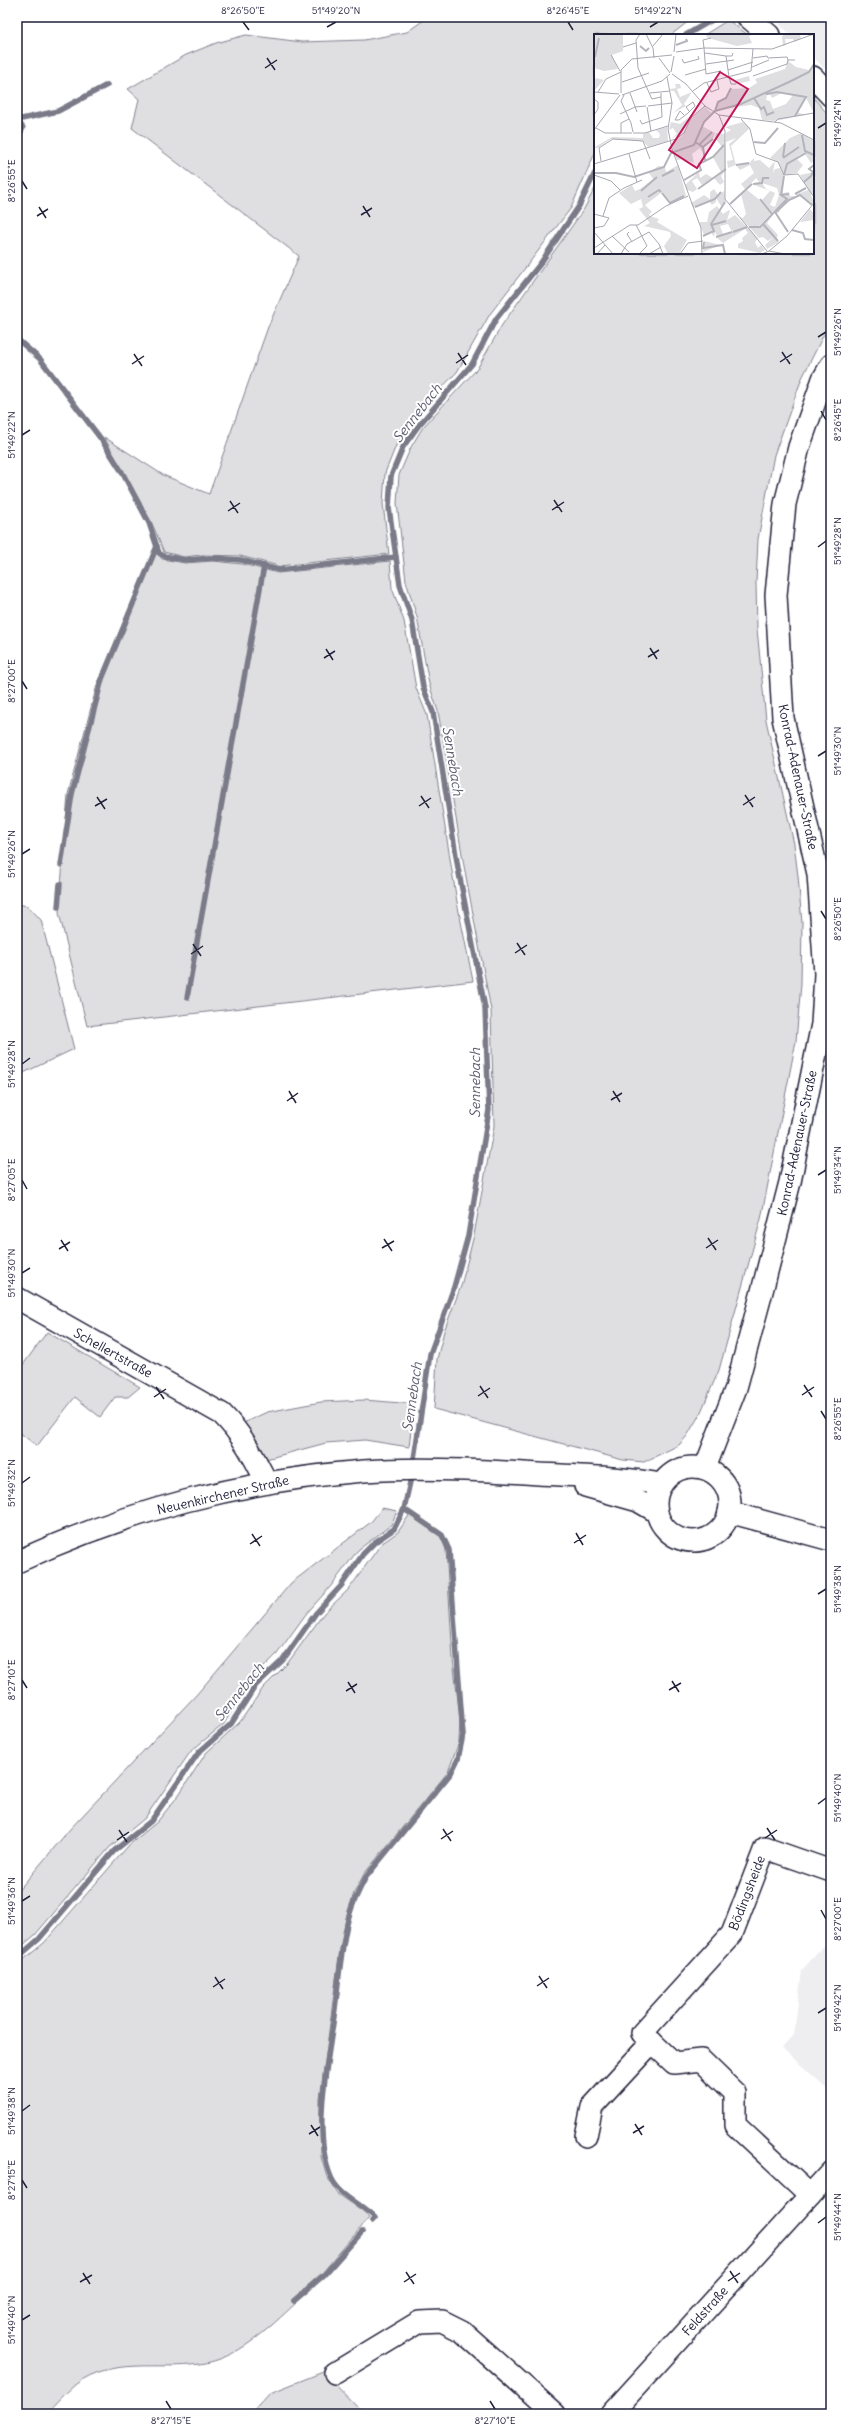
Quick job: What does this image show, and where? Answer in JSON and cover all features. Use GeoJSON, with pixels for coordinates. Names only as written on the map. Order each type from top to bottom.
{"type":"FeatureCollection","features":[{"type":"Feature","properties":{"kind":"street"},"geometry":{"type":"LineString","coordinates":[[748,17],[768,34]]}},
{"type":"Feature","properties":{"kind":"street"},"geometry":{"type":"LineString","coordinates":[[814,78],[831,96]]}},
{"type":"Feature","properties":{"kind":"street","name":"Konrad-Adenauer-Straße"},"geometry":{"type":"LineString","coordinates":[[705,1468],[736,1388],[790,1182],[826,1025],[825,974],[818,874],[783,718],[776,595],[785,504],[799,447],[823,379],[831,365]]}},
{"type":"Feature","properties":{"kind":"street","name":"Schellertstraße"},"geometry":{"type":"LineString","coordinates":[[17,1298],[222,1414],[235,1427],[251,1451],[267,1482]]}},
{"type":"Feature","properties":{"kind":"street"},"geometry":{"type":"LineString","coordinates":[[680,1468],[705,1468],[720,1478],[729,1494],[729,1512],[722,1527],[709,1537],[692,1541],[676,1537],[664,1527],[657,1512],[656,1497],[661,1484],[680,1468]]}},
{"type":"Feature","properties":{"kind":"street","name":"Neuenkirchener Straße"},"geometry":{"type":"LineString","coordinates":[[17,1562],[82,1534],[131,1517],[267,1482],[364,1471],[426,1470],[635,1480],[661,1484]]}},
{"type":"Feature","properties":{"kind":"street","name":"Neuenkirchener Straße"},"geometry":{"type":"LineString","coordinates":[[534,1474],[601,1489],[638,1501],[657,1512]]}},
{"type":"Feature","properties":{"kind":"street"},"geometry":{"type":"LineString","coordinates":[[729,1512],[831,1540]]}},
{"type":"Feature","properties":{"kind":"street","name":"Bödingsheide"},"geometry":{"type":"LineString","coordinates":[[810,2195],[735,2125],[735,2093],[701,2060],[674,2063],[642,2033],[732,1934],[764,1848],[831,1871]]}},
{"type":"Feature","properties":{"kind":"street"},"geometry":{"type":"LineString","coordinates":[[586,2136],[592,2108],[652,2042]]}},
{"type":"Feature","properties":{"kind":"street","name":"Feldstraße"},"geometry":{"type":"LineString","coordinates":[[611,2414],[831,2172]]}},
{"type":"Feature","properties":{"kind":"street"},"geometry":{"type":"LineString","coordinates":[[335,2373],[419,2322],[442,2321],[462,2331],[556,2414]]}},
{"type":"Feature","properties":{"kind":"shaded area"},"geometry":{"type":"Polygon","coordinates":[[[428,17],[694,17],[672,34],[594,34],[594,155],[571,208],[490,314],[457,372],[428,402],[397,443],[385,473],[383,504],[389,554],[279,566],[240,556],[201,555],[184,557],[164,552],[151,521],[104,437],[163,475],[209,494],[268,327],[299,256],[132,128],[139,99],[128,89],[186,55],[216,43],[246,35],[302,42],[364,40],[407,32],[428,17]]]}},
{"type":"Feature","properties":{"kind":"shaded area"},"geometry":{"type":"Polygon","coordinates":[[[772,17],[831,17],[831,75],[814,58],[814,34],[790,34],[772,17]]]}},
{"type":"Feature","properties":{"kind":"shaded area"},"geometry":{"type":"Polygon","coordinates":[[[728,20],[747,34],[706,34],[728,20]]]}},
{"type":"Feature","properties":{"kind":"shaded area"},"geometry":{"type":"Polygon","coordinates":[[[814,98],[831,118],[831,320],[802,378],[774,455],[758,539],[756,583],[757,629],[766,720],[794,844],[798,876],[802,923],[801,984],[796,1041],[761,1219],[719,1370],[700,1414],[687,1436],[679,1445],[644,1462],[623,1460],[434,1409],[437,1359],[444,1331],[461,1286],[474,1235],[494,1126],[491,1010],[464,866],[438,711],[429,684],[417,617],[406,581],[397,503],[399,475],[411,447],[423,427],[477,369],[502,325],[584,209],[594,190],[594,254],[814,254],[814,98]]]}},
{"type":"Feature","properties":{"kind":"shaded area"},"geometry":{"type":"Polygon","coordinates":[[[154,549],[162,559],[185,563],[213,561],[242,564],[278,573],[390,561],[392,588],[404,621],[416,688],[427,715],[457,902],[473,981],[87,1026],[59,913],[68,794],[97,685],[154,549]]]}},
{"type":"Feature","properties":{"kind":"shaded area"},"geometry":{"type":"Polygon","coordinates":[[[17,904],[28,906],[41,920],[74,1049],[17,1076],[17,904]]]}},
{"type":"Feature","properties":{"kind":"shaded area"},"geometry":{"type":"Polygon","coordinates":[[[47,1332],[140,1387],[128,1397],[115,1397],[100,1417],[75,1397],[37,1446],[20,1433],[17,1437],[17,1373],[47,1332]]]}},
{"type":"Feature","properties":{"kind":"shaded area"},"geometry":{"type":"Polygon","coordinates":[[[364,1400],[414,1404],[409,1447],[365,1440],[326,1443],[266,1459],[241,1424],[267,1412],[321,1402],[364,1400]]]}},
{"type":"Feature","properties":{"kind":"shaded area"},"geometry":{"type":"Polygon","coordinates":[[[382,1508],[397,1511],[391,1525],[358,1550],[331,1586],[306,1614],[277,1654],[250,1681],[224,1724],[191,1751],[145,1818],[110,1847],[35,1935],[17,1950],[17,1892],[70,1829],[197,1694],[291,1583],[371,1522],[382,1508]]]}},
{"type":"Feature","properties":{"kind":"shaded area"},"geometry":{"type":"Polygon","coordinates":[[[410,1514],[442,1535],[446,1550],[453,1659],[460,1719],[459,1742],[448,1772],[364,1874],[354,1893],[347,1914],[340,1949],[320,2098],[321,2157],[327,2177],[338,2194],[363,2211],[369,2218],[322,2273],[291,2300],[296,2303],[264,2332],[240,2349],[214,2361],[200,2364],[120,2367],[105,2370],[76,2384],[46,2414],[17,2414],[17,1965],[44,1943],[129,1845],[157,1822],[178,1796],[206,1753],[240,1722],[263,1688],[287,1664],[324,1613],[349,1589],[381,1544],[398,1532],[410,1514]]]}},
{"type":"Feature","properties":{"kind":"shaded area"},"geometry":{"type":"Polygon","coordinates":[[[831,1938],[831,2092],[782,2048],[794,2035],[802,1970],[831,1938]]]}},
{"type":"Feature","properties":{"kind":"shaded area"},"geometry":{"type":"Polygon","coordinates":[[[323,2372],[364,2414],[251,2414],[270,2393],[323,2372]]]}},
{"type":"Feature","properties":{"kind":"waterway","name":"Sennebach"},"geometry":{"type":"LineString","coordinates":[[688,34],[717,17]]}},
{"type":"Feature","properties":{"kind":"waterway"},"geometry":{"type":"LineString","coordinates":[[17,139],[23,128],[17,120],[58,111],[107,85]]}},
{"type":"Feature","properties":{"kind":"waterway","name":"Sennebach"},"geometry":{"type":"LineString","coordinates":[[413,1465],[430,1354],[454,1287],[468,1236],[489,1110],[485,1008],[458,868],[433,712],[423,687],[412,620],[400,585],[389,508],[391,476],[403,447],[419,425],[472,364],[496,319],[540,264],[579,206],[594,175]]}},
{"type":"Feature","properties":{"kind":"waterway"},"geometry":{"type":"LineString","coordinates":[[17,339],[40,359],[101,439],[122,472],[149,523],[159,553],[164,556],[185,560],[213,558],[241,560],[279,570],[396,557]]}},
{"type":"Feature","properties":{"kind":"waterway"},"geometry":{"type":"LineString","coordinates":[[61,865],[72,794],[102,679],[157,546]]}},
{"type":"Feature","properties":{"kind":"waterway"},"geometry":{"type":"LineString","coordinates":[[187,998],[264,566]]}},
{"type":"Feature","properties":{"kind":"waterway"},"geometry":{"type":"LineString","coordinates":[[58,907],[60,884]]}},
{"type":"Feature","properties":{"kind":"waterway","name":"Sennebach"},"geometry":{"type":"LineString","coordinates":[[17,1958],[39,1939],[114,1851],[151,1821],[199,1752],[231,1724],[256,1685],[283,1660],[316,1613],[341,1586],[363,1554],[375,1542],[394,1529],[404,1509],[412,1473]]}},
{"type":"Feature","properties":{"kind":"waterway"},"geometry":{"type":"LineString","coordinates":[[372,2221],[375,2218],[339,2189],[335,2184],[331,2177],[325,2158],[322,2138],[323,2094],[344,1939],[352,1906],[366,1877],[451,1773],[458,1759],[463,1735],[449,1550],[442,1535],[404,1509]]}},
{"type":"Feature","properties":{"kind":"waterway"},"geometry":{"type":"LineString","coordinates":[[294,2301],[324,2275],[362,2232]]}}]}
